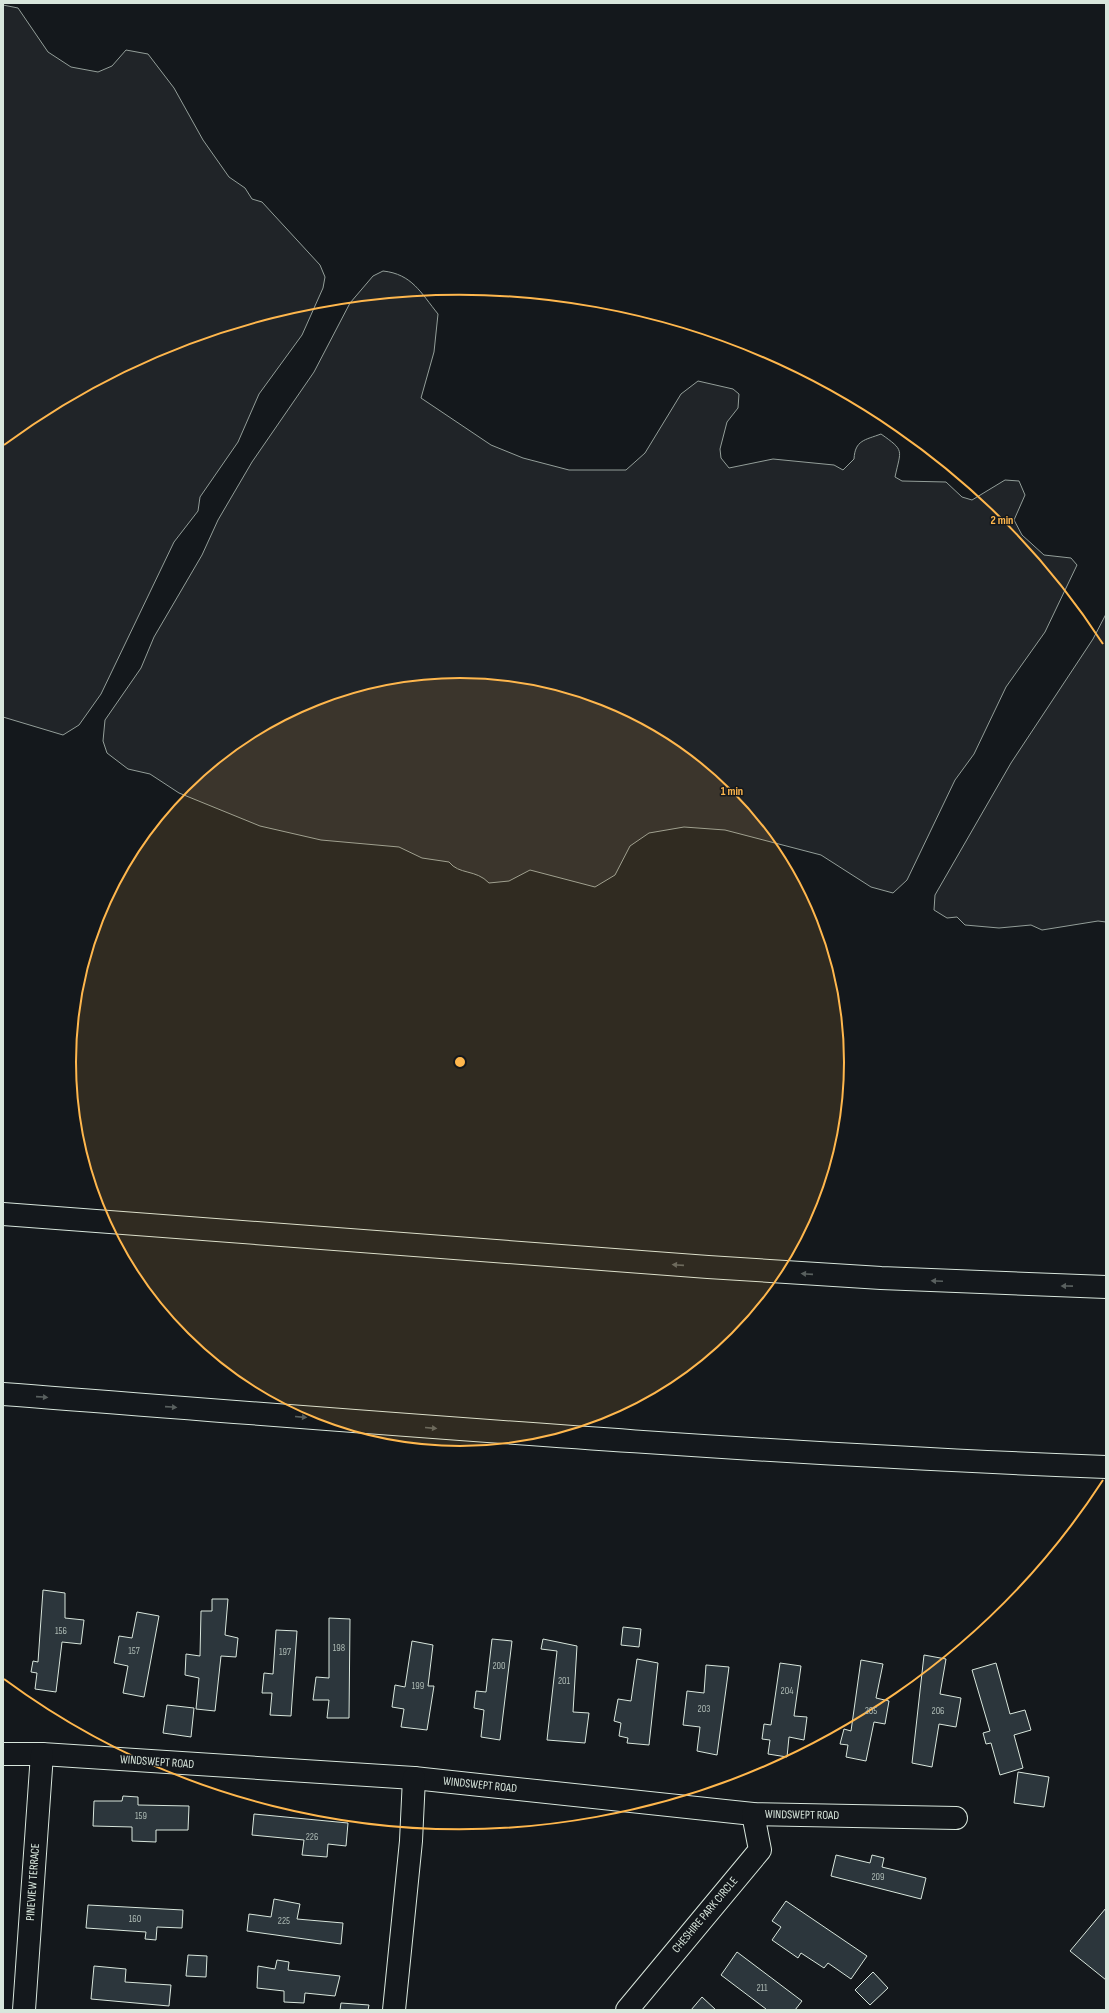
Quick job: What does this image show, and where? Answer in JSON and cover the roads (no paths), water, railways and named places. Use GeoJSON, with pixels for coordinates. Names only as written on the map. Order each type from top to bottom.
{"type":"FeatureCollection","features":[{"type":"Feature","properties":{"kind":"main road"},"geometry":{"type":"LineString","coordinates":[[3,1214],[535,1256],[881,1278],[1106,1286]]}},
{"type":"Feature","properties":{"kind":"main road"},"geometry":{"type":"LineString","coordinates":[[3,1394],[610,1440],[957,1461],[1106,1467]]}},
{"type":"Feature","properties":{"kind":"main road","name":"WINDSWEPT ROAD"},"geometry":{"type":"LineString","coordinates":[[3,1754],[42,1754],[414,1778],[753,1814],[956,1818]]}},
{"type":"Feature","properties":{"kind":"main road","name":"PINEVIEW TERRACE"},"geometry":{"type":"LineString","coordinates":[[24,2010],[42,1754]]}},
{"type":"Feature","properties":{"kind":"main road"},"geometry":{"type":"LineString","coordinates":[[394,2010],[411,1841],[414,1778]]}},
{"type":"Feature","properties":{"kind":"main road","name":"CHESHIRE PARK CIRCLE"},"geometry":{"type":"LineString","coordinates":[[627,2010],[760,1850],[753,1814]]}}]}
